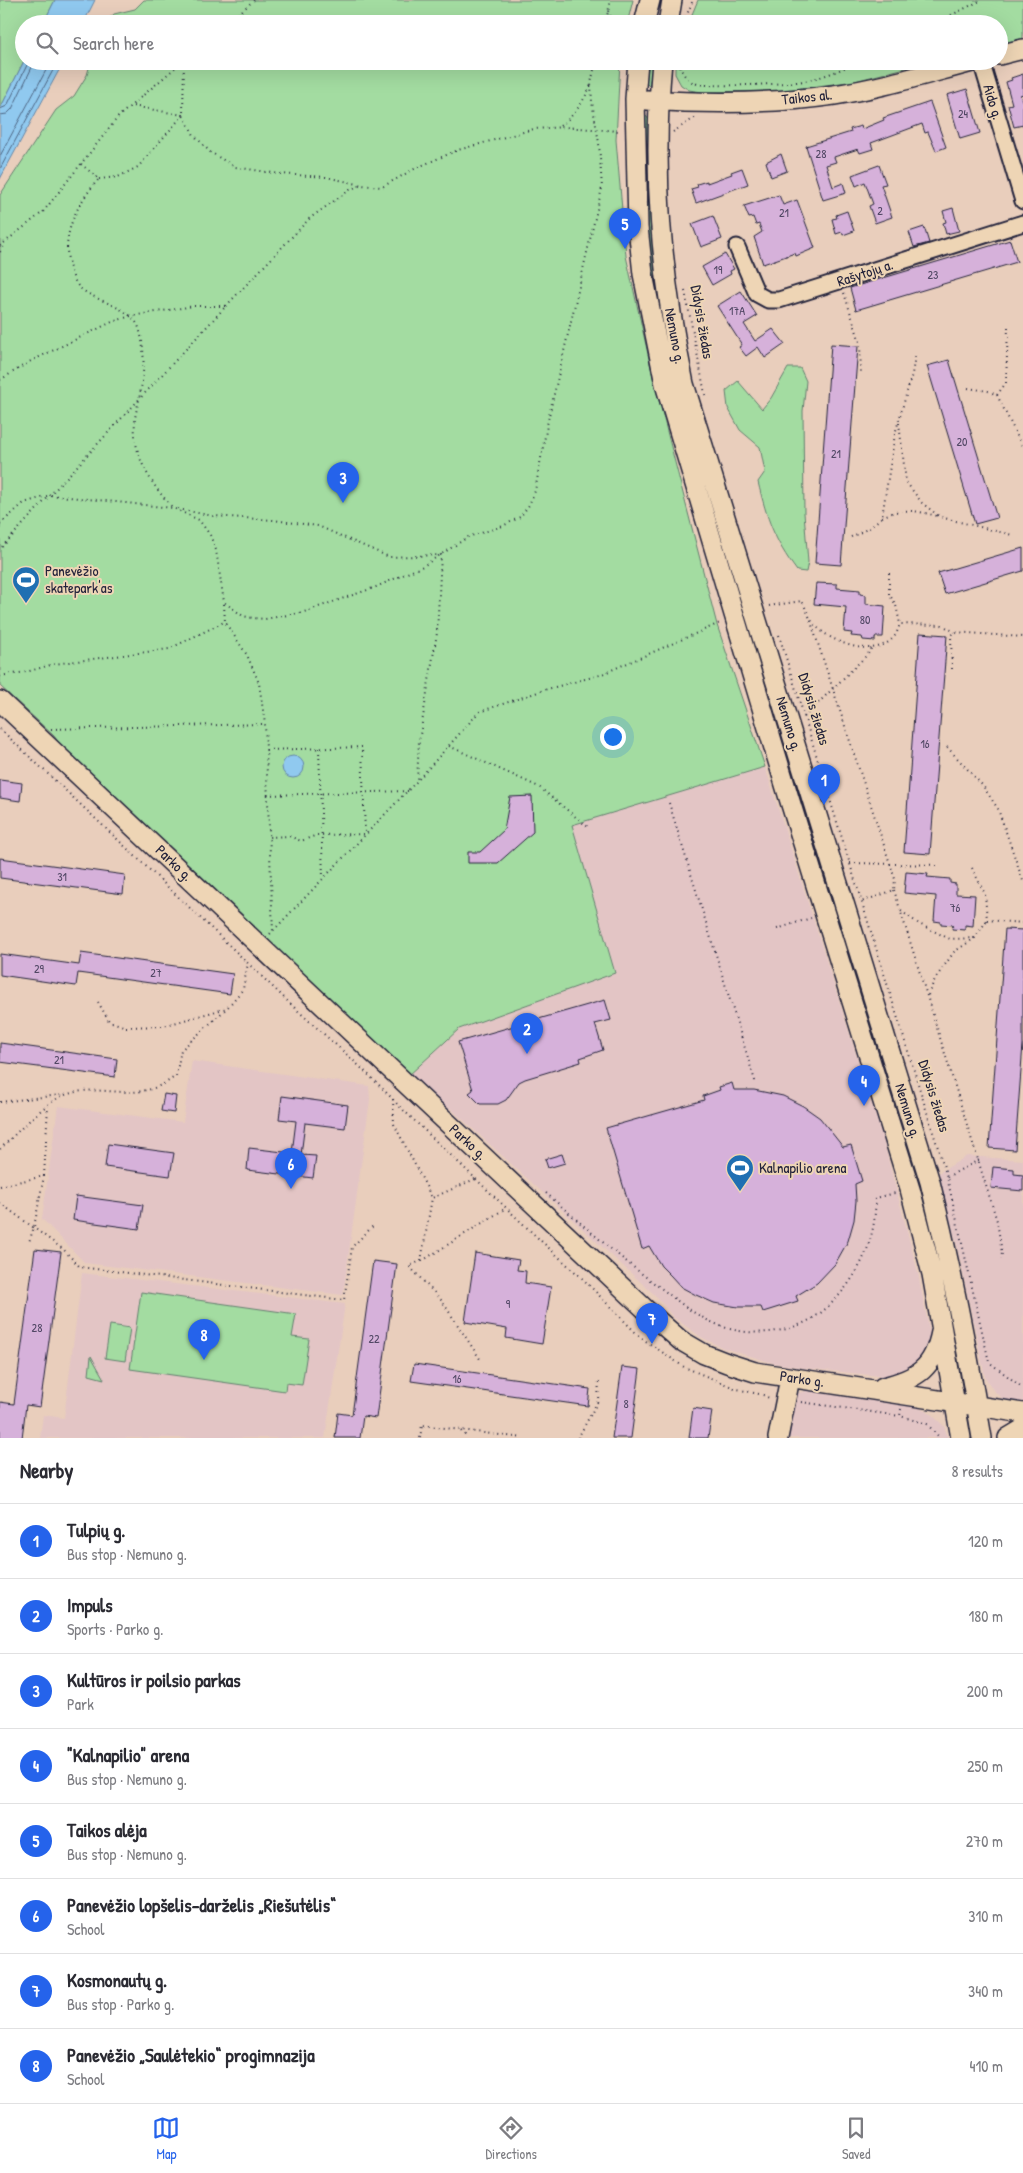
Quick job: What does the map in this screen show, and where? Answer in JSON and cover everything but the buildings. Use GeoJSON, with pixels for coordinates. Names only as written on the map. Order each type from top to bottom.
{"type":"FeatureCollection","features":[{"type":"Feature","properties":{"kind":"main road"},"geometry":{"type":"LineString","coordinates":[[646,15],[650,0]]}},
{"type":"Feature","properties":{"kind":"main road"},"geometry":{"type":"LineString","coordinates":[[672,0],[675,15]]}},
{"type":"Feature","properties":{"kind":"main road"},"geometry":{"type":"LineString","coordinates":[[1008,53],[1023,49]]}},
{"type":"Feature","properties":{"kind":"main road","name":"Nemuno g."},"geometry":{"type":"LineString","coordinates":[[637,70],[635,100],[638,227],[643,274],[665,384],[784,784],[910,1189],[926,1247],[956,1402],[961,1438]]}},
{"type":"Feature","properties":{"kind":"main road","name":"Nemuno g."},"geometry":{"type":"LineString","coordinates":[[661,70],[658,101],[657,184],[660,226],[672,327],[684,384],[930,1182],[951,1269],[982,1438]]}},
{"type":"Feature","properties":{"kind":"main road","name":"Taikos al."},"geometry":{"type":"LineString","coordinates":[[635,100],[695,102],[780,101],[834,95],[938,70]]}},
{"type":"Feature","properties":{"kind":"main road","name":"Parko g."},"geometry":{"type":"LineString","coordinates":[[0,701],[259,937],[645,1309],[680,1340],[727,1363],[755,1372],[1023,1412]]}},
{"type":"Feature","properties":{"kind":"main road"},"geometry":{"type":"LineString","coordinates":[[876,1389],[904,1382],[922,1371],[935,1354],[942,1328]]}},
{"type":"Feature","properties":{"kind":"main road"},"geometry":{"type":"LineString","coordinates":[[778,1438],[790,1378]]}},
{"type":"Feature","properties":{"kind":"main road"},"geometry":{"type":"LineString","coordinates":[[1008,1438],[1023,1429]]}},
{"type":"Feature","properties":{"kind":"street","name":"Aido g."},"geometry":{"type":"LineString","coordinates":[[984,70],[1023,201]]}},
{"type":"Feature","properties":{"kind":"street","name":"Rašytojų a."},"geometry":{"type":"LineString","coordinates":[[737,247],[757,294],[768,300],[778,300],[1023,223]]}},
{"type":"Feature","properties":{"kind":"path"},"geometry":{"type":"LineString","coordinates":[[236,15],[254,0]]}},
{"type":"Feature","properties":{"kind":"path"},"geometry":{"type":"LineString","coordinates":[[607,15],[611,0]]}},
{"type":"Feature","properties":{"kind":"path"},"geometry":{"type":"LineString","coordinates":[[681,15],[693,0]]}},
{"type":"Feature","properties":{"kind":"path"},"geometry":{"type":"LineString","coordinates":[[949,15],[982,0]]}},
{"type":"Feature","properties":{"kind":"path"},"geometry":{"type":"LineString","coordinates":[[608,11],[610,15]]}},
{"type":"Feature","properties":{"kind":"path"},"geometry":{"type":"LineString","coordinates":[[0,246],[43,212],[119,116],[174,70]]}},
{"type":"Feature","properties":{"kind":"path"},"geometry":{"type":"LineString","coordinates":[[184,70],[183,115],[194,134],[210,152],[235,167],[280,174],[326,177],[362,185],[382,187],[416,168],[458,150],[534,129],[558,128],[619,131]]}},
{"type":"Feature","properties":{"kind":"path"},"geometry":{"type":"LineString","coordinates":[[558,128],[571,118],[582,104],[591,83],[594,70]]}},
{"type":"Feature","properties":{"kind":"path"},"geometry":{"type":"LineString","coordinates":[[681,70],[686,77],[695,83],[736,85],[804,81],[839,70]]}},
{"type":"Feature","properties":{"kind":"path"},"geometry":{"type":"LineString","coordinates":[[224,602],[243,616],[253,618],[304,612],[376,587],[423,566],[468,537],[503,526],[520,517],[529,506],[535,491],[548,420],[602,188],[591,83]]}},
{"type":"Feature","properties":{"kind":"path"},"geometry":{"type":"LineString","coordinates":[[674,132],[696,118],[695,102]]}},
{"type":"Feature","properties":{"kind":"path"},"geometry":{"type":"LineString","coordinates":[[132,106],[183,115]]}},
{"type":"Feature","properties":{"kind":"path"},"geometry":{"type":"LineString","coordinates":[[183,115],[138,167],[118,177],[99,179],[86,195],[68,234],[68,261],[72,276],[79,288],[131,316],[138,326],[144,352],[143,379],[134,420],[135,437],[142,464],[150,481],[173,508],[199,520],[210,535],[216,550],[225,622],[247,655],[259,683],[266,750],[273,932]]}},
{"type":"Feature","properties":{"kind":"path"},"geometry":{"type":"LineString","coordinates":[[81,164],[99,179]]}},
{"type":"Feature","properties":{"kind":"path"},"geometry":{"type":"LineString","coordinates":[[0,549],[310,218],[351,189],[362,185]]}},
{"type":"Feature","properties":{"kind":"path"},"geometry":{"type":"LineString","coordinates":[[0,252],[7,242]]}},
{"type":"Feature","properties":{"kind":"path"},"geometry":{"type":"LineString","coordinates":[[840,281],[860,342],[861,375]]}},
{"type":"Feature","properties":{"kind":"path","name":"Didysis žiedas"},"geometry":{"type":"LineString","coordinates":[[684,289],[700,377],[708,404]]}},
{"type":"Feature","properties":{"kind":"path"},"geometry":{"type":"LineString","coordinates":[[0,380],[31,361],[112,322],[131,316],[194,306],[226,306]]}},
{"type":"Feature","properties":{"kind":"path"},"geometry":{"type":"LineString","coordinates":[[997,395],[1006,383],[1008,327]]}},
{"type":"Feature","properties":{"kind":"path"},"geometry":{"type":"LineString","coordinates":[[882,517],[899,421],[915,356]]}},
{"type":"Feature","properties":{"kind":"path"},"geometry":{"type":"LineString","coordinates":[[968,388],[988,391],[997,395],[1023,448]]}},
{"type":"Feature","properties":{"kind":"path"},"geometry":{"type":"LineString","coordinates":[[899,421],[906,482],[922,503],[940,517]]}},
{"type":"Feature","properties":{"kind":"path"},"geometry":{"type":"LineString","coordinates":[[0,524],[24,503],[50,495],[173,508],[213,516],[273,520],[318,526],[389,557],[441,555]]}},
{"type":"Feature","properties":{"kind":"path"},"geometry":{"type":"LineString","coordinates":[[851,536],[869,528],[882,517],[894,511],[914,510],[1012,535]]}},
{"type":"Feature","properties":{"kind":"path"},"geometry":{"type":"LineString","coordinates":[[417,780],[420,741],[437,633],[441,555]]}},
{"type":"Feature","properties":{"kind":"path"},"geometry":{"type":"LineString","coordinates":[[807,612],[815,625],[840,643],[858,648],[872,647],[892,640],[900,624],[896,605],[889,594],[889,573]]}},
{"type":"Feature","properties":{"kind":"path"},"geometry":{"type":"LineString","coordinates":[[753,610],[802,601],[889,864]]}},
{"type":"Feature","properties":{"kind":"path"},"geometry":{"type":"LineString","coordinates":[[236,951],[259,937],[273,932],[479,712],[544,690],[600,676],[735,616]]}},
{"type":"Feature","properties":{"kind":"path"},"geometry":{"type":"LineString","coordinates":[[0,676],[26,672],[54,664],[169,649],[225,622]]}},
{"type":"Feature","properties":{"kind":"path"},"geometry":{"type":"LineString","coordinates":[[900,624],[942,625],[955,632],[1023,638]]}},
{"type":"Feature","properties":{"kind":"path"},"geometry":{"type":"LineString","coordinates":[[952,669],[951,636],[955,632]]}},
{"type":"Feature","properties":{"kind":"path","name":"Didysis žiedas"},"geometry":{"type":"LineString","coordinates":[[778,634],[947,1177],[989,1362],[1023,1388]]}},
{"type":"Feature","properties":{"kind":"path"},"geometry":{"type":"LineString","coordinates":[[804,717],[868,654],[872,647]]}},
{"type":"Feature","properties":{"kind":"path"},"geometry":{"type":"LineString","coordinates":[[31,729],[264,724]]}},
{"type":"Feature","properties":{"kind":"path"},"geometry":{"type":"LineString","coordinates":[[449,745],[539,787],[588,827]]}},
{"type":"Feature","properties":{"kind":"path"},"geometry":{"type":"LineString","coordinates":[[266,750],[362,747],[365,834]]}},
{"type":"Feature","properties":{"kind":"path"},"geometry":{"type":"LineString","coordinates":[[947,747],[983,786],[998,809],[1023,881]]}},
{"type":"Feature","properties":{"kind":"path"},"geometry":{"type":"LineString","coordinates":[[319,748],[323,879]]}},
{"type":"Feature","properties":{"kind":"path"},"geometry":{"type":"LineString","coordinates":[[268,795],[408,790]]}},
{"type":"Feature","properties":{"kind":"path"},"geometry":{"type":"LineString","coordinates":[[670,803],[756,1084]]}},
{"type":"Feature","properties":{"kind":"path"},"geometry":{"type":"LineString","coordinates":[[269,837],[289,836],[301,841],[322,836],[365,834]]}},
{"type":"Feature","properties":{"kind":"path"},"geometry":{"type":"LineString","coordinates":[[850,863],[938,865]]}},
{"type":"Feature","properties":{"kind":"path"},"geometry":{"type":"LineString","coordinates":[[927,997],[935,979],[954,952],[975,938],[987,920],[985,894],[972,868]]}},
{"type":"Feature","properties":{"kind":"path"},"geometry":{"type":"LineString","coordinates":[[894,890],[997,1221],[1002,1253],[1001,1259]]}},
{"type":"Feature","properties":{"kind":"path"},"geometry":{"type":"LineString","coordinates":[[900,910],[919,924],[950,939],[975,938]]}},
{"type":"Feature","properties":{"kind":"path"},"geometry":{"type":"LineString","coordinates":[[987,920],[1023,923]]}},
{"type":"Feature","properties":{"kind":"path"},"geometry":{"type":"LineString","coordinates":[[0,1102],[82,1091],[130,1093],[146,1091],[163,1085],[176,1076],[181,1050],[227,1008],[243,989],[248,963]]}},
{"type":"Feature","properties":{"kind":"path"},"geometry":{"type":"LineString","coordinates":[[98,1002],[109,1021],[126,1027],[163,1026],[227,1008]]}},
{"type":"Feature","properties":{"kind":"path"},"geometry":{"type":"LineString","coordinates":[[0,1149],[63,1095]]}},
{"type":"Feature","properties":{"kind":"path"},"geometry":{"type":"LineString","coordinates":[[393,1099],[394,1124],[432,1198],[421,1261]]}},
{"type":"Feature","properties":{"kind":"path"},"geometry":{"type":"LineString","coordinates":[[29,1242],[34,1227],[44,1176],[48,1106]]}},
{"type":"Feature","properties":{"kind":"path"},"geometry":{"type":"LineString","coordinates":[[0,1186],[44,1176]]}},
{"type":"Feature","properties":{"kind":"path"},"geometry":{"type":"LineString","coordinates":[[432,1198],[476,1179]]}},
{"type":"Feature","properties":{"kind":"path"},"geometry":{"type":"LineString","coordinates":[[541,1188],[622,1260],[696,1314],[718,1325],[747,1332],[765,1333],[788,1329],[817,1316],[839,1297],[863,1259],[872,1232],[876,1198],[910,1189]]}},
{"type":"Feature","properties":{"kind":"path"},"geometry":{"type":"LineString","coordinates":[[0,1204],[64,1250],[80,1266],[344,1300],[352,1247],[374,1225]]}},
{"type":"Feature","properties":{"kind":"path"},"geometry":{"type":"LineString","coordinates":[[482,1362],[442,1301],[409,1266],[421,1261],[506,1208]]}},
{"type":"Feature","properties":{"kind":"path"},"geometry":{"type":"LineString","coordinates":[[578,1438],[598,1401],[599,1379]]}},
{"type":"Feature","properties":{"kind":"path"},"geometry":{"type":"LineString","coordinates":[[903,1393],[900,1416],[927,1424],[940,1438]]}},
{"type":"Feature","properties":{"kind":"path"},"geometry":{"type":"LineString","coordinates":[[420,1438],[422,1425],[523,1438]]}},
{"type":"Feature","properties":{"kind":"path"},"geometry":{"type":"LineString","coordinates":[[461,1430],[468,1438]]}},
{"type":"Feature","properties":{"kind":"shaded area"},"geometry":{"type":"Polygon","coordinates":[[[765,767],[883,1139],[918,1273],[931,1339],[929,1355],[899,1378],[773,1363],[723,1348],[701,1337],[673,1317],[657,1297],[451,1109],[436,1103],[408,1076],[459,1029],[615,973],[572,825],[765,767]]]}},
{"type":"Feature","properties":{"kind":"shaded area"},"geometry":{"type":"Polygon","coordinates":[[[192,1061],[369,1086],[370,1100],[343,1295],[85,1263],[42,1219],[58,1106],[183,1122],[192,1061]]]}},
{"type":"Feature","properties":{"kind":"shaded area"},"geometry":{"type":"Polygon","coordinates":[[[967,1156],[1023,1160],[1023,1405],[1004,1400],[993,1390],[985,1377],[956,1241],[937,1174],[967,1156]]]}},
{"type":"Feature","properties":{"kind":"shaded area"},"geometry":{"type":"Polygon","coordinates":[[[82,1273],[345,1304],[325,1438],[40,1438],[43,1415],[64,1418],[82,1273]]]}},
{"type":"Feature","properties":{"kind":"shaded area"},"geometry":{"type":"Polygon","coordinates":[[[806,1391],[919,1408],[931,1414],[944,1426],[948,1438],[784,1438],[794,1398],[798,1393],[806,1391]]]}},
{"type":"Feature","properties":{"kind":"green space"},"geometry":{"type":"Polygon","coordinates":[[[0,0],[55,0],[48,15],[15,15],[15,70],[20,70],[0,109],[0,0]]]}},
{"type":"Feature","properties":{"kind":"green space"},"geometry":{"type":"Polygon","coordinates":[[[144,0],[633,0],[629,15],[113,15],[135,9],[144,0]]]}},
{"type":"Feature","properties":{"kind":"green space"},"geometry":{"type":"Polygon","coordinates":[[[698,0],[1023,0],[1023,39],[1008,43],[1008,15],[692,15],[698,0]]]}},
{"type":"Feature","properties":{"kind":"green space"},"geometry":{"type":"Polygon","coordinates":[[[88,70],[620,70],[616,140],[626,256],[654,381],[717,625],[765,767],[572,825],[615,973],[459,1029],[408,1076],[66,752],[54,736],[0,686],[0,195],[56,110],[74,96],[88,70]]]}},
{"type":"Feature","properties":{"kind":"green space"},"geometry":{"type":"Polygon","coordinates":[[[648,70],[652,70],[649,86],[646,83],[648,70]]]}},
{"type":"Feature","properties":{"kind":"green space"},"geometry":{"type":"Polygon","coordinates":[[[675,70],[897,70],[855,81],[781,91],[702,92],[689,90],[681,85],[675,70]]]}},
{"type":"Feature","properties":{"kind":"green space"},"geometry":{"type":"Polygon","coordinates":[[[646,116],[649,120],[651,223],[658,285],[925,1188],[958,1345],[954,1343],[936,1256],[908,1150],[684,427],[654,293],[646,215],[644,117],[646,116]]]}},
{"type":"Feature","properties":{"kind":"green space"},"geometry":{"type":"Polygon","coordinates":[[[788,368],[800,368],[806,381],[803,411],[804,513],[808,562],[806,572],[797,571],[782,549],[772,529],[758,482],[765,472],[760,447],[740,430],[728,408],[726,391],[738,381],[762,409],[771,398],[788,368]]]}},
{"type":"Feature","properties":{"kind":"green space"},"geometry":{"type":"Polygon","coordinates":[[[141,1292],[296,1314],[292,1337],[309,1339],[302,1385],[286,1383],[285,1391],[130,1369],[141,1292]]]}},
{"type":"Feature","properties":{"kind":"green space"},"geometry":{"type":"Polygon","coordinates":[[[110,1325],[130,1328],[125,1361],[105,1358],[110,1325]]]}},
{"type":"Feature","properties":{"kind":"green space"},"geometry":{"type":"Polygon","coordinates":[[[91,1356],[104,1379],[89,1375],[91,1356]]]}},
{"type":"Feature","properties":{"kind":"water"},"geometry":{"type":"Polygon","coordinates":[[[55,0],[95,0],[88,15],[48,15],[55,0]]]}},
{"type":"Feature","properties":{"kind":"water"},"geometry":{"type":"Polygon","coordinates":[[[20,70],[59,70],[0,179],[0,109],[20,70]]]}},
{"type":"Feature","properties":{"kind":"water"},"geometry":{"type":"Polygon","coordinates":[[[293,756],[301,759],[304,767],[301,775],[293,778],[285,775],[282,767],[285,759],[293,756]]]}},
{"type":"Feature","properties":{"kind":"place","name":"Taikos alėja"},"geometry":{"type":"Point","coordinates":[625,249]}},
{"type":"Feature","properties":{"kind":"place","name":"Kultūros ir poilsio parkas"},"geometry":{"type":"Point","coordinates":[343,503]}},
{"type":"Feature","properties":{"kind":"place","name":"Panevėžio skatepark'as"},"geometry":{"type":"Point","coordinates":[26,604]}},
{"type":"Feature","properties":{"kind":"place","name":"Tulpių g."},"geometry":{"type":"Point","coordinates":[824,805]}},
{"type":"Feature","properties":{"kind":"place","name":"Impuls"},"geometry":{"type":"Point","coordinates":[527,1054]}},
{"type":"Feature","properties":{"kind":"place","name":"\"Kalnapilio\" arena"},"geometry":{"type":"Point","coordinates":[864,1106]}},
{"type":"Feature","properties":{"kind":"place","name":"Panevėžio lopšelis-darželis „Riešutėlis“"},"geometry":{"type":"Point","coordinates":[291,1189]}},
{"type":"Feature","properties":{"kind":"place","name":"Kalnapilio arena"},"geometry":{"type":"Point","coordinates":[740,1192]}},
{"type":"Feature","properties":{"kind":"place","name":"Kosmonautų g."},"geometry":{"type":"Point","coordinates":[652,1344]}},
{"type":"Feature","properties":{"kind":"place","name":"Panevėžio „Saulėtekio“ progimnazija"},"geometry":{"type":"Point","coordinates":[204,1360]}}]}
